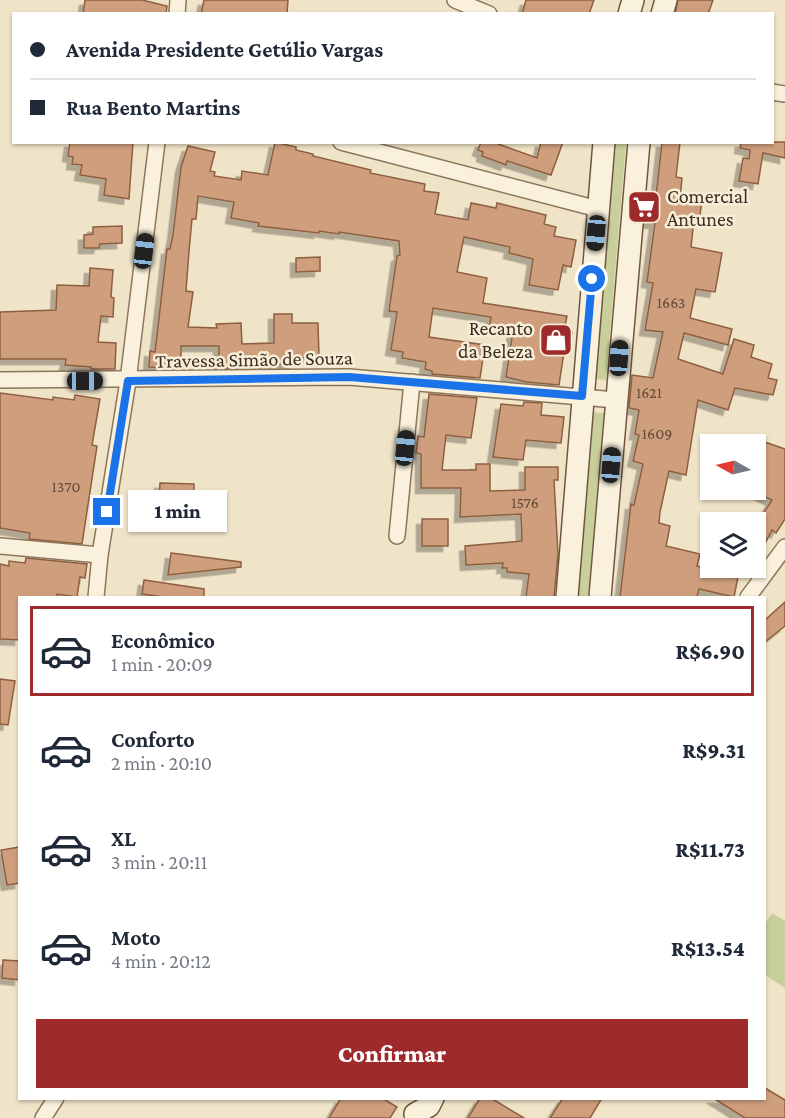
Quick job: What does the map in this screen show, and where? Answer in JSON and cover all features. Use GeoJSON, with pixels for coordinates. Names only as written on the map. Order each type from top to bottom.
{"type":"FeatureCollection","features":[{"type":"Feature","properties":{"kind":"main road"},"geometry":{"type":"LineString","coordinates":[[567,596],[604,144]]}},
{"type":"Feature","properties":{"kind":"main road"},"geometry":{"type":"LineString","coordinates":[[600,596],[639,144]]}},
{"type":"Feature","properties":{"kind":"street"},"geometry":{"type":"LineString","coordinates":[[455,0],[484,12]]}},
{"type":"Feature","properties":{"kind":"street"},"geometry":{"type":"LineString","coordinates":[[96,596],[100,555],[128,381],[157,144]]}},
{"type":"Feature","properties":{"kind":"street"},"geometry":{"type":"LineString","coordinates":[[348,144],[598,209]]}},
{"type":"Feature","properties":{"kind":"street","name":"Travessa Simão de Souza"},"geometry":{"type":"LineString","coordinates":[[0,380],[128,381],[349,377],[616,400]]}},
{"type":"Feature","properties":{"kind":"street"},"geometry":{"type":"LineString","coordinates":[[397,536],[412,382]]}},
{"type":"Feature","properties":{"kind":"street"},"geometry":{"type":"LineString","coordinates":[[0,546],[100,555]]}},
{"type":"Feature","properties":{"kind":"street"},"geometry":{"type":"LineString","coordinates":[[749,596],[785,548]]}},
{"type":"Feature","properties":{"kind":"street"},"geometry":{"type":"LineString","coordinates":[[43,1118],[55,1100]]}},
{"type":"Feature","properties":{"kind":"green space"},"geometry":{"type":"Polygon","coordinates":[[[616,144],[626,144],[606,380],[596,379],[616,144]]]}},
{"type":"Feature","properties":{"kind":"green space"},"geometry":{"type":"Polygon","coordinates":[[[594,412],[604,413],[588,596],[578,596],[594,412]]]}},
{"type":"Feature","properties":{"kind":"green space"},"geometry":{"type":"Polygon","coordinates":[[[772,913],[785,921],[785,988],[766,976],[766,922],[772,913]]]}},
{"type":"Feature","properties":{"kind":"building"},"geometry":{"type":"Polygon","coordinates":[[[85,0],[142,0],[167,6],[166,12],[83,12],[85,0]]]}},
{"type":"Feature","properties":{"kind":"building"},"geometry":{"type":"Polygon","coordinates":[[[204,0],[288,0],[287,12],[201,12],[204,0]]]}},
{"type":"Feature","properties":{"kind":"building"},"geometry":{"type":"Polygon","coordinates":[[[526,0],[594,0],[590,12],[523,12],[526,0]]]}},
{"type":"Feature","properties":{"kind":"building"},"geometry":{"type":"Polygon","coordinates":[[[678,0],[713,0],[709,12],[675,12],[678,0]]]}},
{"type":"Feature","properties":{"kind":"building"},"geometry":{"type":"Polygon","coordinates":[[[785,142],[785,158],[763,153],[758,184],[739,181],[743,158],[749,159],[750,150],[740,148],[741,144],[785,142]]]}},
{"type":"Feature","properties":{"kind":"building"},"geometry":{"type":"Polygon","coordinates":[[[70,144],[133,144],[129,199],[104,195],[106,179],[80,175],[82,165],[72,164],[73,157],[68,156],[70,144]]]}},
{"type":"Feature","properties":{"kind":"building"},"geometry":{"type":"Polygon","coordinates":[[[275,144],[283,144],[296,147],[296,150],[313,154],[313,156],[371,170],[370,173],[425,184],[424,191],[439,193],[435,214],[468,220],[471,203],[496,208],[497,203],[546,215],[544,224],[556,227],[554,236],[576,240],[571,267],[563,265],[558,290],[529,285],[533,259],[509,253],[510,247],[464,237],[457,272],[487,278],[483,303],[567,316],[564,331],[572,332],[568,353],[564,352],[559,385],[526,382],[506,377],[513,331],[489,328],[491,317],[433,308],[429,337],[485,345],[480,378],[432,374],[432,371],[425,369],[426,362],[402,358],[403,352],[391,350],[397,312],[389,311],[397,256],[400,255],[399,241],[339,232],[339,234],[319,231],[319,233],[258,226],[259,223],[231,218],[234,202],[198,196],[196,219],[192,219],[189,251],[186,291],[193,292],[188,327],[217,328],[216,324],[241,323],[242,344],[274,343],[274,314],[292,314],[292,323],[318,323],[319,357],[295,358],[295,364],[266,365],[266,368],[219,368],[219,346],[181,346],[181,369],[149,367],[150,351],[155,352],[167,249],[170,249],[173,235],[181,167],[188,146],[215,152],[210,171],[215,172],[214,176],[241,180],[242,171],[268,175],[275,144]]]}},
{"type":"Feature","properties":{"kind":"building"},"geometry":{"type":"Polygon","coordinates":[[[480,144],[498,144],[537,158],[540,144],[562,144],[551,175],[507,161],[506,165],[482,156],[483,152],[478,150],[480,144]]]}},
{"type":"Feature","properties":{"kind":"building"},"geometry":{"type":"Polygon","coordinates":[[[662,144],[680,144],[676,177],[682,178],[680,199],[702,201],[699,221],[694,220],[691,247],[722,253],[715,292],[696,289],[690,318],[732,329],[728,345],[684,333],[678,359],[723,374],[734,339],[754,345],[751,357],[772,364],[768,378],[777,380],[773,395],[735,388],[728,410],[698,400],[686,475],[669,471],[660,512],[659,523],[670,526],[666,546],[700,554],[697,566],[700,567],[700,578],[738,578],[734,596],[699,589],[697,596],[620,596],[631,504],[634,505],[643,464],[633,461],[639,435],[635,434],[639,410],[629,408],[632,375],[653,378],[663,332],[645,330],[653,283],[647,282],[655,223],[645,222],[647,195],[656,196],[662,144]]]}},
{"type":"Feature","properties":{"kind":"building"},"geometry":{"type":"Polygon","coordinates":[[[122,226],[122,243],[100,244],[99,248],[84,248],[84,235],[93,234],[93,227],[122,226]]]}},
{"type":"Feature","properties":{"kind":"building"},"geometry":{"type":"Polygon","coordinates":[[[320,257],[320,271],[296,272],[296,258],[320,257]]]}},
{"type":"Feature","properties":{"kind":"building"},"geometry":{"type":"Polygon","coordinates":[[[90,268],[113,270],[111,297],[114,298],[113,317],[101,316],[98,342],[116,343],[115,369],[91,369],[91,367],[65,365],[66,359],[0,359],[0,312],[56,310],[57,285],[89,286],[90,268]]]}},
{"type":"Feature","properties":{"kind":"building"},"geometry":{"type":"Polygon","coordinates":[[[0,393],[53,400],[53,397],[74,400],[75,395],[100,399],[92,445],[97,446],[82,544],[29,539],[30,533],[0,528],[0,393]]]}},
{"type":"Feature","properties":{"kind":"building"},"geometry":{"type":"Polygon","coordinates":[[[429,394],[477,398],[471,438],[446,435],[442,470],[476,470],[476,464],[490,464],[490,491],[525,490],[525,467],[558,467],[558,480],[554,480],[558,554],[554,596],[526,596],[529,574],[507,572],[507,568],[502,568],[503,563],[466,565],[465,546],[522,541],[521,514],[460,517],[461,488],[421,488],[421,454],[416,453],[418,436],[424,437],[429,394]]]}},
{"type":"Feature","properties":{"kind":"building"},"geometry":{"type":"Polygon","coordinates":[[[524,402],[542,403],[541,415],[564,417],[561,443],[526,440],[523,460],[493,457],[501,404],[523,406],[524,402]]]}},
{"type":"Feature","properties":{"kind":"building"},"geometry":{"type":"Polygon","coordinates":[[[766,442],[785,449],[785,519],[776,533],[772,530],[766,542],[764,512],[772,500],[766,497],[766,442]]]}},
{"type":"Feature","properties":{"kind":"building"},"geometry":{"type":"Polygon","coordinates":[[[160,483],[194,484],[194,508],[179,508],[180,501],[159,500],[160,483]]]}},
{"type":"Feature","properties":{"kind":"building"},"geometry":{"type":"Polygon","coordinates":[[[422,519],[448,519],[448,546],[422,546],[422,519]]]}},
{"type":"Feature","properties":{"kind":"building"},"geometry":{"type":"Polygon","coordinates":[[[171,553],[241,562],[241,567],[168,575],[171,553]]]}},
{"type":"Feature","properties":{"kind":"building"},"geometry":{"type":"Polygon","coordinates":[[[26,558],[87,564],[85,578],[80,577],[77,596],[57,594],[57,596],[18,596],[18,640],[0,639],[0,564],[9,566],[9,561],[25,563],[26,558]]]}},
{"type":"Feature","properties":{"kind":"building"},"geometry":{"type":"Polygon","coordinates":[[[144,580],[204,589],[204,596],[142,594],[144,580]]]}},
{"type":"Feature","properties":{"kind":"building"},"geometry":{"type":"Polygon","coordinates":[[[785,602],[785,626],[766,641],[766,619],[785,602]]]}},
{"type":"Feature","properties":{"kind":"building"},"geometry":{"type":"Polygon","coordinates":[[[0,679],[15,681],[8,725],[0,724],[0,679]]]}},
{"type":"Feature","properties":{"kind":"building"},"geometry":{"type":"Polygon","coordinates":[[[18,847],[18,883],[7,885],[1,850],[18,847]]]}},
{"type":"Feature","properties":{"kind":"building"},"geometry":{"type":"Polygon","coordinates":[[[3,960],[18,961],[18,980],[2,978],[3,960]]]}},
{"type":"Feature","properties":{"kind":"building"},"geometry":{"type":"Polygon","coordinates":[[[766,1089],[785,1100],[785,1118],[745,1118],[716,1100],[766,1100],[766,1089]]]}},
{"type":"Feature","properties":{"kind":"building"},"geometry":{"type":"Polygon","coordinates":[[[340,1100],[385,1100],[397,1107],[390,1118],[329,1118],[340,1100]]]}},
{"type":"Feature","properties":{"kind":"building"},"geometry":{"type":"Polygon","coordinates":[[[479,1100],[494,1100],[524,1118],[468,1118],[479,1100]]]}},
{"type":"Feature","properties":{"kind":"building"},"geometry":{"type":"Polygon","coordinates":[[[562,1100],[601,1100],[590,1118],[550,1118],[562,1100]]]}},
{"type":"Feature","properties":{"kind":"place","name":"Comercial Antunes"},"geometry":{"type":"Point","coordinates":[644,207]}},
{"type":"Feature","properties":{"kind":"place","name":"Recanto da Beleza"},"geometry":{"type":"Point","coordinates":[556,340]}},
{"type":"Feature","properties":{"kind":"route"},"geometry":{"type":"LineString","coordinates":[[107,512],[128,381],[349,377],[582,396],[592,279]]}}]}
